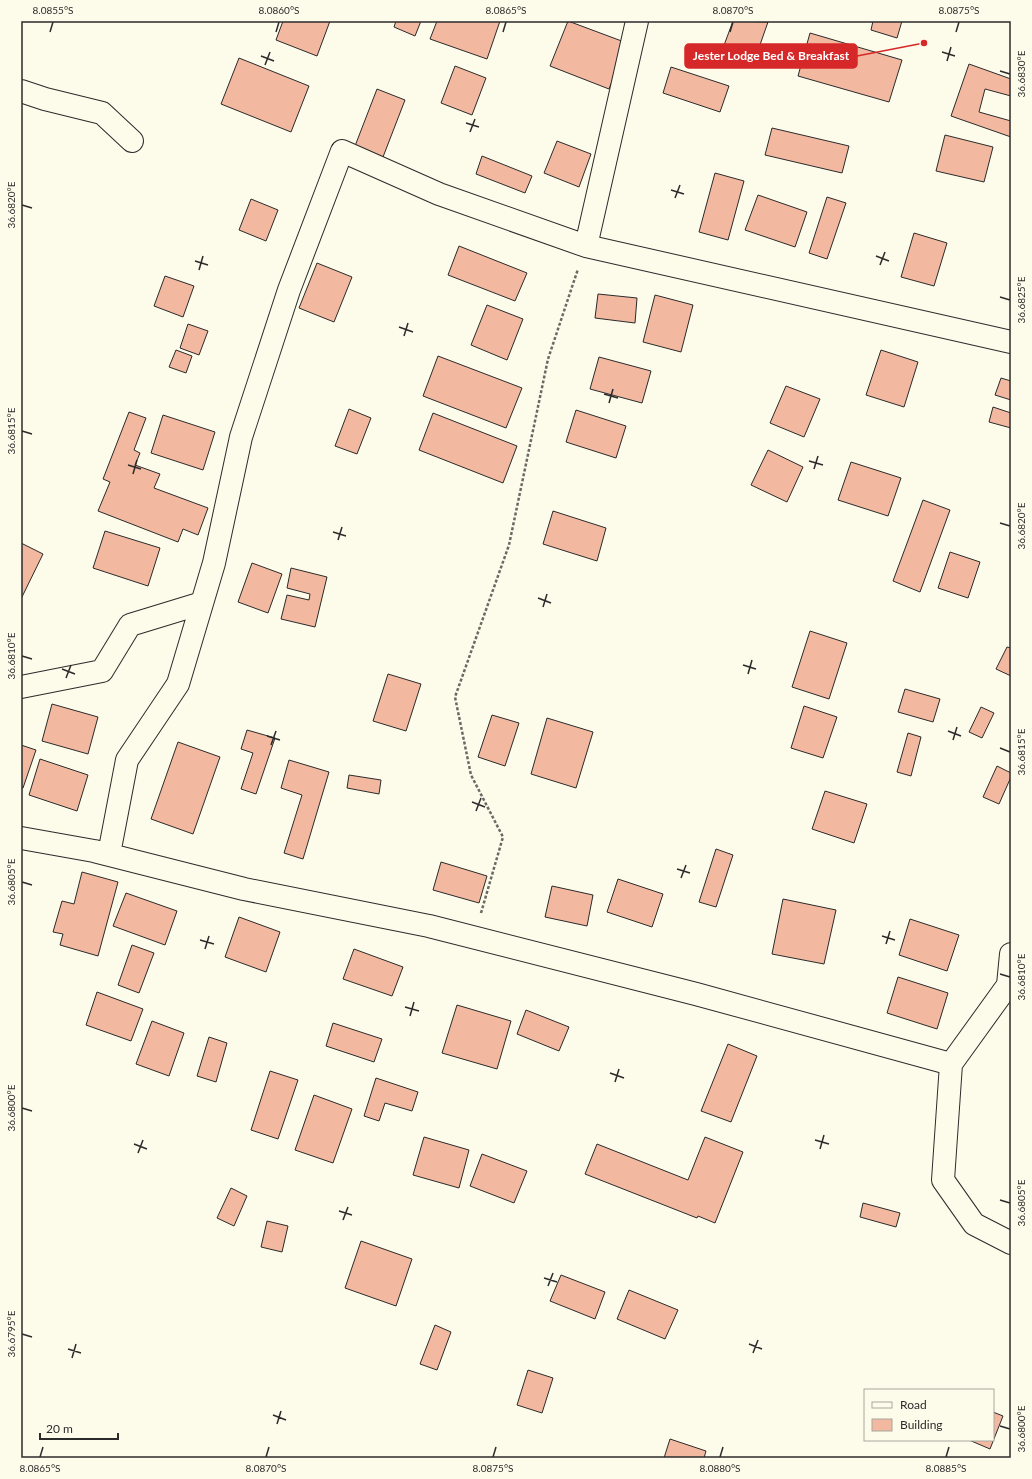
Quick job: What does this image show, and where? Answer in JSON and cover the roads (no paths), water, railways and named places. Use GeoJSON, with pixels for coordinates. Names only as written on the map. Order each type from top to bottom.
{"type":"FeatureCollection","features":[{"type":"Feature","properties":{"kind":"street"},"geometry":{"type":"LineString","coordinates":[[586,246],[637,21]]}},
{"type":"Feature","properties":{"kind":"street"},"geometry":{"type":"LineString","coordinates":[[21,91],[44,99],[102,113],[132,141]]}},
{"type":"Feature","properties":{"kind":"street"},"geometry":{"type":"LineString","coordinates":[[109,854],[127,760],[178,684],[214,563],[241,437],[289,290],[342,150],[439,194],[586,246],[1011,342]]}},
{"type":"Feature","properties":{"kind":"street"},"geometry":{"type":"LineString","coordinates":[[21,687],[102,671],[130,625],[202,603]]}},
{"type":"Feature","properties":{"kind":"street"},"geometry":{"type":"LineString","coordinates":[[21,838],[109,854],[244,888],[429,926],[696,994],[951,1064]]}},
{"type":"Feature","properties":{"kind":"street"},"geometry":{"type":"LineString","coordinates":[[1011,954],[1008,985],[951,1064],[943,1180],[974,1224],[1011,1243]]}},
{"type":"Feature","properties":{"kind":"place","name":"Jester Lodge Bed & Breakfast"},"geometry":{"type":"Point","coordinates":[924,43]}}]}
